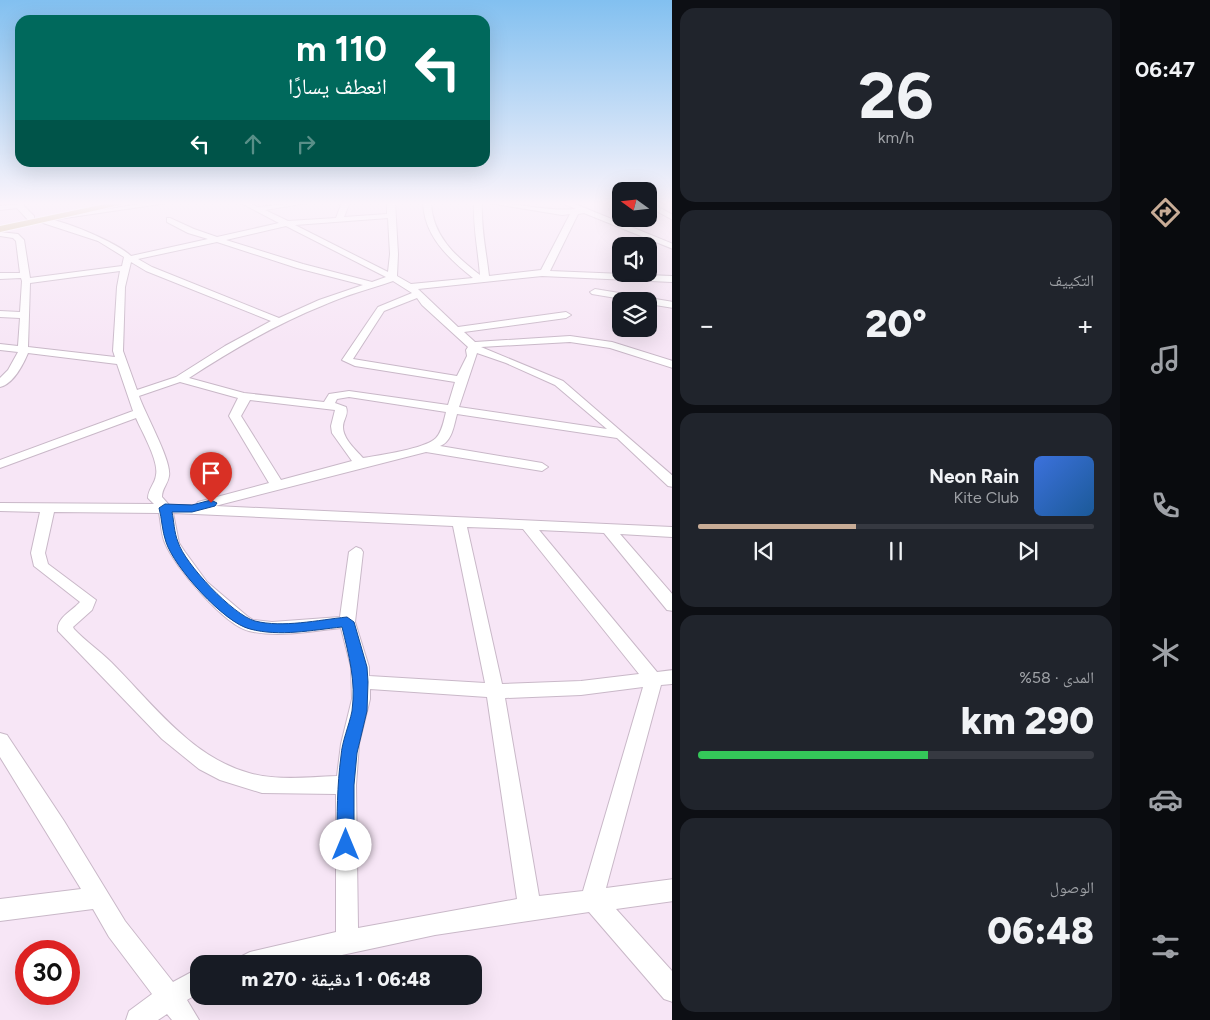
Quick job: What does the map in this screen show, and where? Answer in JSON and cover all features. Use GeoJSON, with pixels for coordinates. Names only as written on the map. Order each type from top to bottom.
{"type":"FeatureCollection","features":[{"type":"Feature","properties":{"kind":"street"},"geometry":{"type":"LineString","coordinates":[[0,384],[12,372],[23,354],[26,278],[22,250]]}},
{"type":"Feature","properties":{"kind":"street"},"geometry":{"type":"LineString","coordinates":[[119,250],[128,262],[279,321]]}},
{"type":"Feature","properties":{"kind":"street"},"geometry":{"type":"LineString","coordinates":[[0,276],[26,278],[128,262],[179,250]]}},
{"type":"Feature","properties":{"kind":"street"},"geometry":{"type":"LineString","coordinates":[[249,250],[318,272],[371,284]]}},
{"type":"Feature","properties":{"kind":"street"},"geometry":{"type":"LineString","coordinates":[[337,250],[414,290],[425,303],[459,333],[484,349],[559,384],[622,436],[672,483]]}},
{"type":"Feature","properties":{"kind":"street"},"geometry":{"type":"LineString","coordinates":[[392,278],[391,270],[394,263],[395,250]]}},
{"type":"Feature","properties":{"kind":"street"},"geometry":{"type":"LineString","coordinates":[[446,250],[449,254],[483,278]]}},
{"type":"Feature","properties":{"kind":"street"},"geometry":{"type":"LineString","coordinates":[[482,250],[483,278]]}},
{"type":"Feature","properties":{"kind":"street"},"geometry":{"type":"LineString","coordinates":[[544,273],[557,250]]}},
{"type":"Feature","properties":{"kind":"street"},"geometry":{"type":"LineString","coordinates":[[128,262],[118,330],[121,361],[139,413],[162,463],[163,476],[155,491],[155,498],[165,508],[172,543],[202,586],[241,620],[250,625],[272,628],[347,622]]}},
{"type":"Feature","properties":{"kind":"street"},"geometry":{"type":"LineString","coordinates":[[461,380],[355,363],[347,360],[381,309],[414,290],[483,278],[544,273],[672,279]]}},
{"type":"Feature","properties":{"kind":"street"},"geometry":{"type":"LineString","coordinates":[[132,395],[180,379],[229,348],[279,321],[371,284],[392,278]]}},
{"type":"Feature","properties":{"kind":"street"},"geometry":{"type":"LineString","coordinates":[[594,292],[672,305]]}},
{"type":"Feature","properties":{"kind":"street"},"geometry":{"type":"LineString","coordinates":[[0,314],[26,315]]}},
{"type":"Feature","properties":{"kind":"street"},"geometry":{"type":"LineString","coordinates":[[459,333],[566,315]]}},
{"type":"Feature","properties":{"kind":"street"},"geometry":{"type":"LineString","coordinates":[[192,509],[360,463],[426,448],[440,442],[454,408],[461,380],[484,349],[552,339],[582,340],[612,345],[672,365]]}},
{"type":"Feature","properties":{"kind":"street"},"geometry":{"type":"LineString","coordinates":[[0,347],[22,348],[121,361]]}},
{"type":"Feature","properties":{"kind":"street"},"geometry":{"type":"LineString","coordinates":[[0,374],[12,372]]}},
{"type":"Feature","properties":{"kind":"street"},"geometry":{"type":"LineString","coordinates":[[180,379],[243,396],[329,404],[342,409],[337,425],[338,432],[360,463]]}},
{"type":"Feature","properties":{"kind":"street"},"geometry":{"type":"LineString","coordinates":[[329,404],[333,396],[349,394],[454,408],[622,436]]}},
{"type":"Feature","properties":{"kind":"street"},"geometry":{"type":"LineString","coordinates":[[243,396],[244,400],[235,416],[277,485]]}},
{"type":"Feature","properties":{"kind":"street"},"geometry":{"type":"LineString","coordinates":[[0,464],[139,413]]}},
{"type":"Feature","properties":{"kind":"street"},"geometry":{"type":"LineString","coordinates":[[426,448],[542,467]]}},
{"type":"Feature","properties":{"kind":"street"},"geometry":{"type":"LineString","coordinates":[[0,507],[192,509],[672,532]]}},
{"type":"Feature","properties":{"kind":"street"},"geometry":{"type":"LineString","coordinates":[[48,508],[38,553],[41,566],[88,600],[86,606],[65,625],[66,631],[103,665],[146,713],[178,743],[223,772],[252,782],[346,785]]}},
{"type":"Feature","properties":{"kind":"street"},"geometry":{"type":"LineString","coordinates":[[459,522],[495,691],[530,909]]}},
{"type":"Feature","properties":{"kind":"street"},"geometry":{"type":"LineString","coordinates":[[528,526],[588,602],[663,678]]}},
{"type":"Feature","properties":{"kind":"street"},"geometry":{"type":"LineString","coordinates":[[608,529],[672,606]]}},
{"type":"Feature","properties":{"kind":"street"},"geometry":{"type":"LineString","coordinates":[[347,940],[346,785],[350,744],[359,711],[361,682],[360,667],[347,622],[356,552]]}},
{"type":"Feature","properties":{"kind":"street"},"geometry":{"type":"LineString","coordinates":[[361,682],[495,691],[581,688],[663,678]]}},
{"type":"Feature","properties":{"kind":"street"},"geometry":{"type":"LineString","coordinates":[[592,899],[663,678]]}},
{"type":"Feature","properties":{"kind":"street"},"geometry":{"type":"LineString","coordinates":[[2,744],[57,828],[117,929],[187,1020]]}},
{"type":"Feature","properties":{"kind":"street"},"geometry":{"type":"LineString","coordinates":[[286,955],[347,940],[463,918],[592,899],[672,890]]}},
{"type":"Feature","properties":{"kind":"street"},"geometry":{"type":"LineString","coordinates":[[0,910],[97,898]]}},
{"type":"Feature","properties":{"kind":"street"},"geometry":{"type":"LineString","coordinates":[[592,899],[672,990]]}},
{"type":"Feature","properties":{"kind":"street"},"geometry":{"type":"LineString","coordinates":[[138,1020],[169,997],[190,985]]}},
{"type":"Feature","properties":{"kind":"route"},"geometry":{"type":"LineString","coordinates":[[211,503],[192,509],[165,508],[172,543],[202,586],[234,615],[250,625],[262,628],[284,628],[347,622],[360,667],[361,699],[349,753],[346,785],[346,845]]}}]}
